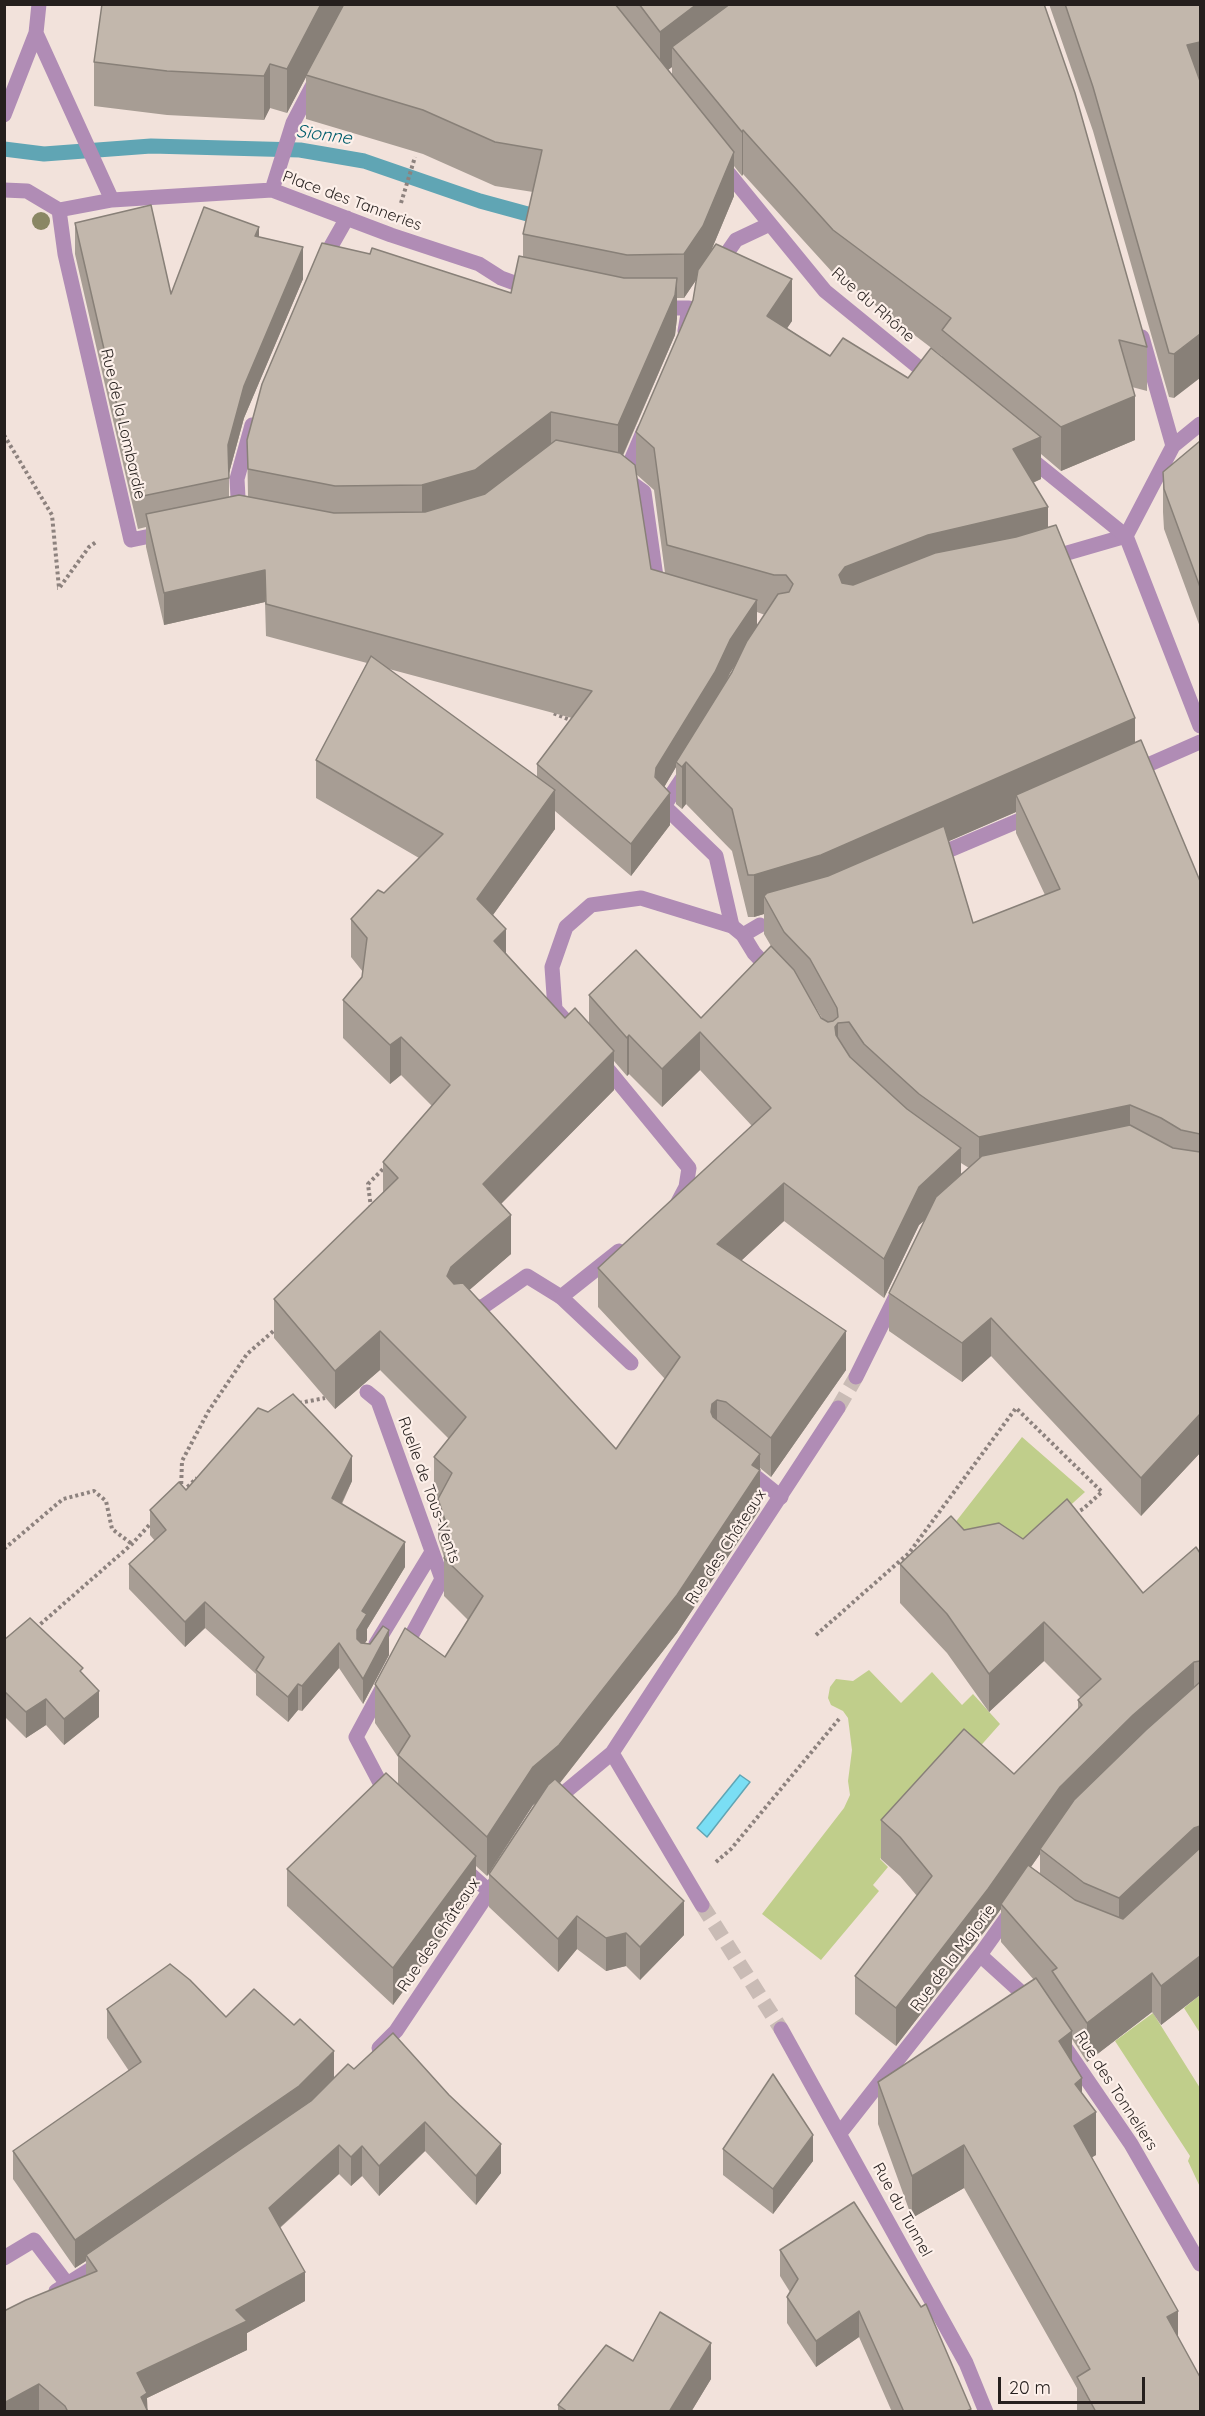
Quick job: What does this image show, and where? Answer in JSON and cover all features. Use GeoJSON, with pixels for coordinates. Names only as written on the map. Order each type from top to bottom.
{"type":"FeatureCollection","features":[{"type":"Feature","properties":{"kind":"street"},"geometry":{"type":"LineString","coordinates":[[4,115],[36,33],[39,4]]}},
{"type":"Feature","properties":{"kind":"street"},"geometry":{"type":"LineString","coordinates":[[36,33],[112,200]]}},
{"type":"Feature","properties":{"kind":"street"},"geometry":{"type":"LineString","coordinates":[[272,190],[293,123],[325,64]]}},
{"type":"Feature","properties":{"kind":"street","name":"Rue du Rhône"},"geometry":{"type":"LineString","coordinates":[[710,152],[825,291],[943,387]]}},
{"type":"Feature","properties":{"kind":"street"},"geometry":{"type":"LineString","coordinates":[[4,190],[27,191],[59,210]]}},
{"type":"Feature","properties":{"kind":"street","name":"Place des Tanneries"},"geometry":{"type":"LineString","coordinates":[[59,210],[112,200],[272,190],[347,219],[479,264],[520,287],[544,292]]}},
{"type":"Feature","properties":{"kind":"street","name":"Rue de la Lombardie"},"geometry":{"type":"LineString","coordinates":[[59,210],[65,254],[131,540],[185,529]]}},
{"type":"Feature","properties":{"kind":"street"},"geometry":{"type":"LineString","coordinates":[[313,279],[347,219]]}},
{"type":"Feature","properties":{"kind":"street"},"geometry":{"type":"LineString","coordinates":[[709,279],[736,240],[770,224]]}},
{"type":"Feature","properties":{"kind":"street"},"geometry":{"type":"LineString","coordinates":[[647,308],[692,303],[679,348]]}},
{"type":"Feature","properties":{"kind":"street"},"geometry":{"type":"LineString","coordinates":[[1138,323],[1173,446]]}},
{"type":"Feature","properties":{"kind":"street"},"geometry":{"type":"LineString","coordinates":[[239,520],[237,478],[257,410]]}},
{"type":"Feature","properties":{"kind":"street"},"geometry":{"type":"LineString","coordinates":[[652,412],[618,475],[644,492],[658,595],[670,598]]}},
{"type":"Feature","properties":{"kind":"street"},"geometry":{"type":"LineString","coordinates":[[1036,562],[1126,536],[1173,446],[1200,424]]}},
{"type":"Feature","properties":{"kind":"street"},"geometry":{"type":"LineString","coordinates":[[1016,447],[1126,536],[1200,726]]}},
{"type":"Feature","properties":{"kind":"street"},"geometry":{"type":"LineString","coordinates":[[1114,779],[1200,742]]}},
{"type":"Feature","properties":{"kind":"street"},"geometry":{"type":"LineString","coordinates":[[695,758],[664,806],[716,856],[737,930],[754,953],[786,986]]}},
{"type":"Feature","properties":{"kind":"street"},"geometry":{"type":"LineString","coordinates":[[921,863],[1050,807]]}},
{"type":"Feature","properties":{"kind":"street"},"geometry":{"type":"LineString","coordinates":[[578,1034],[555,1009],[552,967],[566,927],[591,905],[641,898],[737,930],[769,922]]}},
{"type":"Feature","properties":{"kind":"street"},"geometry":{"type":"LineString","coordinates":[[592,1051],[638,1102],[689,1168],[686,1187],[677,1206],[668,1213]]}},
{"type":"Feature","properties":{"kind":"street"},"geometry":{"type":"LineString","coordinates":[[561,1297],[632,1241]]}},
{"type":"Feature","properties":{"kind":"street"},"geometry":{"type":"LineString","coordinates":[[457,1313],[484,1306],[527,1276],[561,1297],[630,1363]]}},
{"type":"Feature","properties":{"kind":"street"},"geometry":{"type":"LineString","coordinates":[[856,1377],[905,1278]]}},
{"type":"Feature","properties":{"kind":"street","name":"Ruelle de Tous-Vents"},"geometry":{"type":"LineString","coordinates":[[367,1392],[378,1401],[442,1579],[356,1737],[385,1795],[402,1811]]}},
{"type":"Feature","properties":{"kind":"street","name":"Rue des Châteaux"},"geometry":{"type":"LineString","coordinates":[[542,1811],[612,1752],[838,1408]]}},
{"type":"Feature","properties":{"kind":"street"},"geometry":{"type":"LineString","coordinates":[[729,1455],[781,1497]]}},
{"type":"Feature","properties":{"kind":"street"},"geometry":{"type":"LineString","coordinates":[[366,1660],[432,1552]]}},
{"type":"Feature","properties":{"kind":"street"},"geometry":{"type":"LineString","coordinates":[[612,1752],[702,1905]]}},
{"type":"Feature","properties":{"kind":"street"},"geometry":{"type":"LineString","coordinates":[[446,1852],[490,1892]]}},
{"type":"Feature","properties":{"kind":"street","name":"Rue des Châteaux"},"geometry":{"type":"LineString","coordinates":[[371,2056],[396,2031],[507,1865]]}},
{"type":"Feature","properties":{"kind":"street","name":"Rue de la Majorie"},"geometry":{"type":"LineString","coordinates":[[840,2133],[980,1955],[1020,1899]]}},
{"type":"Feature","properties":{"kind":"street","name":"Rue des Tonneliers"},"geometry":{"type":"LineString","coordinates":[[980,1955],[1040,2009],[1131,2144],[1200,2264]]}},
{"type":"Feature","properties":{"kind":"street","name":"Rue du Tunnel"},"geometry":{"type":"LineString","coordinates":[[781,2029],[966,2363],[986,2412]]}},
{"type":"Feature","properties":{"kind":"street"},"geometry":{"type":"LineString","coordinates":[[4,2258],[34,2240],[68,2285]]}},
{"type":"Feature","properties":{"kind":"street"},"geometry":{"type":"LineString","coordinates":[[47,2295],[68,2285],[118,2251]]}},
{"type":"Feature","properties":{"kind":"path"},"geometry":{"type":"LineString","coordinates":[[402,198],[416,157]]}},
{"type":"Feature","properties":{"kind":"path"},"geometry":{"type":"LineString","coordinates":[[4,435],[52,515],[58,588],[89,547]]}},
{"type":"Feature","properties":{"kind":"path"},"geometry":{"type":"LineString","coordinates":[[557,702],[553,713],[584,726]]}},
{"type":"Feature","properties":{"kind":"path"},"geometry":{"type":"LineString","coordinates":[[372,1215],[368,1184],[393,1160]]}},
{"type":"Feature","properties":{"kind":"path"},"geometry":{"type":"LineString","coordinates":[[205,1472],[181,1494],[183,1461],[208,1412],[247,1354],[282,1323]]}},
{"type":"Feature","properties":{"kind":"path"},"geometry":{"type":"LineString","coordinates":[[289,1408],[298,1403],[325,1398]]}},
{"type":"Feature","properties":{"kind":"path"},"geometry":{"type":"LineString","coordinates":[[816,1635],[909,1553],[1016,1408],[1102,1492],[1083,1509],[1065,1518]]}},
{"type":"Feature","properties":{"kind":"path"},"geometry":{"type":"LineString","coordinates":[[4,1549],[63,1499],[93,1491],[106,1501],[112,1529],[132,1544]]}},
{"type":"Feature","properties":{"kind":"path"},"geometry":{"type":"LineString","coordinates":[[30,1633],[132,1544],[157,1517]]}},
{"type":"Feature","properties":{"kind":"path"},"geometry":{"type":"LineString","coordinates":[[709,1861],[716,1862],[731,1850],[839,1719]]}},
{"type":"Feature","properties":{"kind":"green space"},"geometry":{"type":"Polygon","coordinates":[[[1022,1437],[1085,1492],[1008,1562],[940,1542],[1022,1437]]]}},
{"type":"Feature","properties":{"kind":"green space"},"geometry":{"type":"Polygon","coordinates":[[[869,1670],[901,1703],[932,1672],[962,1705],[973,1694],[1000,1724],[880,1859],[888,1867],[873,1885],[879,1891],[821,1960],[762,1914],[844,1808],[850,1795],[848,1781],[852,1750],[848,1718],[843,1711],[831,1705],[828,1698],[830,1687],[836,1679],[853,1681],[869,1670]]]}},
{"type":"Feature","properties":{"kind":"green space"},"geometry":{"type":"Polygon","coordinates":[[[1200,1995],[1200,2033],[1184,2008],[1200,1995]]]}},
{"type":"Feature","properties":{"kind":"green space"},"geometry":{"type":"Polygon","coordinates":[[[1153,2013],[1200,2088],[1200,2187],[1188,2161],[1190,2156],[1115,2041],[1153,2013]]]}},
{"type":"Feature","properties":{"kind":"water"},"geometry":{"type":"Polygon","coordinates":[[[740,1775],[750,1782],[707,1837],[697,1828],[740,1775]]]}},
{"type":"Feature","properties":{"kind":"building"},"geometry":{"type":"Polygon","coordinates":[[[102,4],[321,4],[287,69],[270,64],[264,76],[167,71],[94,62],[102,4]]]}},
{"type":"Feature","properties":{"kind":"building"},"geometry":{"type":"Polygon","coordinates":[[[344,4],[615,4],[734,152],[703,226],[684,254],[627,255],[523,234],[542,150],[495,142],[423,110],[306,75],[344,4]]]}},
{"type":"Feature","properties":{"kind":"building"},"geometry":{"type":"Polygon","coordinates":[[[639,4],[697,4],[660,32],[639,4]]]}},
{"type":"Feature","properties":{"kind":"building"},"geometry":{"type":"Polygon","coordinates":[[[730,4],[1044,4],[1075,93],[1147,347],[1119,340],[1135,396],[1061,427],[942,330],[951,318],[833,230],[743,130],[742,132],[672,47],[730,4]]]}},
{"type":"Feature","properties":{"kind":"building"},"geometry":{"type":"Polygon","coordinates":[[[1065,4],[1200,4],[1200,42],[1187,45],[1200,81],[1200,334],[1174,354],[1169,353],[1093,87],[1065,4]]]}},
{"type":"Feature","properties":{"kind":"building"},"geometry":{"type":"Polygon","coordinates":[[[151,205],[171,294],[204,207],[259,227],[255,236],[303,247],[244,386],[228,445],[229,478],[138,497],[75,223],[151,205]]]}},
{"type":"Feature","properties":{"kind":"building"},"geometry":{"type":"Polygon","coordinates":[[[322,243],[370,254],[372,248],[511,293],[519,256],[624,278],[677,278],[675,295],[618,425],[551,412],[475,470],[422,485],[335,486],[248,469],[247,440],[262,384],[322,243]]]}},
{"type":"Feature","properties":{"kind":"building"},"geometry":{"type":"Polygon","coordinates":[[[716,244],[792,279],[767,316],[830,356],[843,338],[908,378],[931,348],[1041,437],[1013,449],[1048,507],[928,535],[845,567],[839,575],[842,583],[853,585],[935,553],[1016,537],[1056,525],[1135,718],[821,855],[748,875],[732,809],[686,762],[682,767],[676,762],[732,672],[747,641],[778,594],[789,592],[793,584],[786,575],[774,575],[667,545],[654,448],[636,432],[693,300],[698,270],[716,244]]]}},
{"type":"Feature","properties":{"kind":"building"},"geometry":{"type":"Polygon","coordinates":[[[556,440],[620,453],[635,465],[651,569],[757,600],[730,640],[715,672],[656,768],[655,777],[670,793],[631,844],[537,764],[592,691],[266,604],[265,570],[164,593],[146,514],[239,495],[334,513],[425,512],[485,494],[556,440]]]}},
{"type":"Feature","properties":{"kind":"building"},"geometry":{"type":"Polygon","coordinates":[[[1200,441],[1200,587],[1164,489],[1163,472],[1200,441]]]}},
{"type":"Feature","properties":{"kind":"building"},"geometry":{"type":"Polygon","coordinates":[[[371,656],[555,790],[477,899],[506,929],[494,941],[565,1018],[575,1008],[614,1051],[483,1184],[511,1215],[451,1267],[447,1276],[454,1284],[463,1283],[616,1449],[680,1357],[598,1268],[771,1108],[700,1032],[662,1069],[629,1035],[627,1038],[589,995],[636,950],[701,1018],[771,946],[794,970],[821,1018],[828,1022],[833,1021],[838,1017],[837,1008],[810,959],[784,932],[764,896],[767,893],[828,876],[944,826],[973,923],[1060,889],[1016,795],[1141,740],[1200,881],[1200,1134],[1181,1130],[1161,1118],[1130,1105],[979,1137],[919,1094],[864,1044],[849,1022],[838,1023],[835,1027],[836,1035],[850,1057],[907,1109],[961,1148],[919,1187],[884,1259],[784,1183],[717,1244],[846,1331],[771,1438],[726,1402],[717,1400],[712,1404],[713,1417],[760,1454],[752,1465],[760,1470],[677,1595],[559,1745],[533,1767],[487,1837],[398,1755],[410,1736],[375,1684],[405,1628],[445,1657],[483,1596],[444,1558],[452,1541],[438,1499],[452,1473],[434,1457],[466,1417],[380,1331],[335,1371],[274,1299],[398,1178],[383,1162],[450,1085],[401,1037],[390,1045],[343,1000],[362,977],[367,938],[351,919],[378,890],[384,893],[443,834],[316,760],[371,656]]]}},
{"type":"Feature","properties":{"kind":"building"},"geometry":{"type":"Polygon","coordinates":[[[1130,1125],[1173,1148],[1200,1152],[1200,1414],[1141,1478],[991,1318],[962,1343],[889,1293],[936,1197],[982,1156],[1130,1125]]]}},
{"type":"Feature","properties":{"kind":"building"},"geometry":{"type":"Polygon","coordinates":[[[293,1394],[352,1456],[332,1498],[405,1542],[362,1611],[367,1614],[357,1630],[357,1639],[361,1643],[370,1644],[383,1626],[389,1630],[363,1679],[339,1643],[302,1686],[298,1684],[288,1697],[256,1670],[264,1657],[205,1602],[185,1622],[129,1564],[166,1530],[150,1510],[179,1482],[186,1490],[258,1408],[268,1412],[293,1394]]]}},
{"type":"Feature","properties":{"kind":"building"},"geometry":{"type":"Polygon","coordinates":[[[1067,1499],[1143,1593],[1196,1547],[1200,1553],[1200,1661],[1194,1662],[1133,1715],[1060,1787],[988,1889],[896,2008],[855,1976],[932,1876],[900,1837],[881,1820],[964,1729],[1014,1774],[1082,1705],[1078,1700],[1101,1679],[1044,1622],[989,1674],[947,1614],[900,1564],[951,1516],[964,1530],[999,1523],[1023,1539],[1067,1499]]]}},
{"type":"Feature","properties":{"kind":"building"},"geometry":{"type":"Polygon","coordinates":[[[30,1618],[83,1668],[80,1671],[99,1691],[64,1719],[46,1699],[26,1712],[4,1691],[4,1640],[30,1618]]]}},
{"type":"Feature","properties":{"kind":"building"},"geometry":{"type":"Polygon","coordinates":[[[1200,1682],[1200,1826],[1194,1828],[1119,1898],[1084,1883],[1040,1849],[1074,1800],[1146,1730],[1200,1682]]]}},
{"type":"Feature","properties":{"kind":"building"},"geometry":{"type":"Polygon","coordinates":[[[386,1773],[476,1856],[393,1968],[287,1869],[386,1773]]]}},
{"type":"Feature","properties":{"kind":"building"},"geometry":{"type":"Polygon","coordinates":[[[555,1779],[684,1901],[640,1947],[626,1933],[606,1938],[577,1916],[558,1939],[489,1874],[548,1785],[555,1779]]]}},
{"type":"Feature","properties":{"kind":"building"},"geometry":{"type":"Polygon","coordinates":[[[1200,1848],[1200,1956],[1161,1986],[1152,1973],[1087,2023],[1052,1971],[1057,1968],[1001,1904],[1028,1865],[1075,1900],[1123,1919],[1200,1848]]]}},
{"type":"Feature","properties":{"kind":"building"},"geometry":{"type":"Polygon","coordinates":[[[170,1964],[190,1980],[226,2017],[254,1989],[294,2025],[300,2019],[334,2051],[299,2086],[75,2240],[13,2151],[141,2062],[107,2009],[170,1964]]]}},
{"type":"Feature","properties":{"kind":"building"},"geometry":{"type":"Polygon","coordinates":[[[1036,1978],[1072,2031],[1059,2041],[1082,2078],[1075,2084],[1096,2112],[1074,2126],[1178,2311],[1167,2317],[1200,2377],[1200,2412],[1096,2412],[1077,2377],[1090,2369],[964,2145],[912,2176],[878,2082],[1036,1978]]]}},
{"type":"Feature","properties":{"kind":"building"},"geometry":{"type":"Polygon","coordinates":[[[393,2033],[449,2095],[501,2144],[476,2176],[425,2122],[379,2166],[362,2146],[351,2157],[339,2145],[269,2208],[305,2272],[236,2310],[247,2321],[137,2373],[147,2393],[141,2397],[148,2412],[68,2412],[65,2406],[39,2384],[4,2403],[4,2311],[97,2271],[86,2255],[311,2101],[348,2064],[354,2069],[393,2033]]]}},
{"type":"Feature","properties":{"kind":"building"},"geometry":{"type":"Polygon","coordinates":[[[773,2074],[813,2135],[773,2189],[723,2149],[773,2074]]]}},
{"type":"Feature","properties":{"kind":"building"},"geometry":{"type":"Polygon","coordinates":[[[854,2202],[921,2307],[926,2304],[971,2409],[965,2412],[904,2412],[859,2311],[816,2341],[787,2297],[798,2279],[780,2250],[854,2202]]]}},
{"type":"Feature","properties":{"kind":"building"},"geometry":{"type":"Polygon","coordinates":[[[660,2312],[711,2343],[669,2412],[568,2412],[558,2405],[606,2345],[633,2361],[660,2312]]]}},
{"type":"Feature","properties":{"kind":"waterway","name":"Sionne"},"geometry":{"type":"LineString","coordinates":[[4,149],[44,154],[151,146],[300,150],[364,161],[480,201],[546,219]]}},
{"type":"Feature","properties":{"kind":"tunnel"},"geometry":{"type":"LineString","coordinates":[[838,1408],[856,1377]]}},
{"type":"Feature","properties":{"kind":"tunnel"},"geometry":{"type":"LineString","coordinates":[[702,1905],[781,2029]]}}]}
